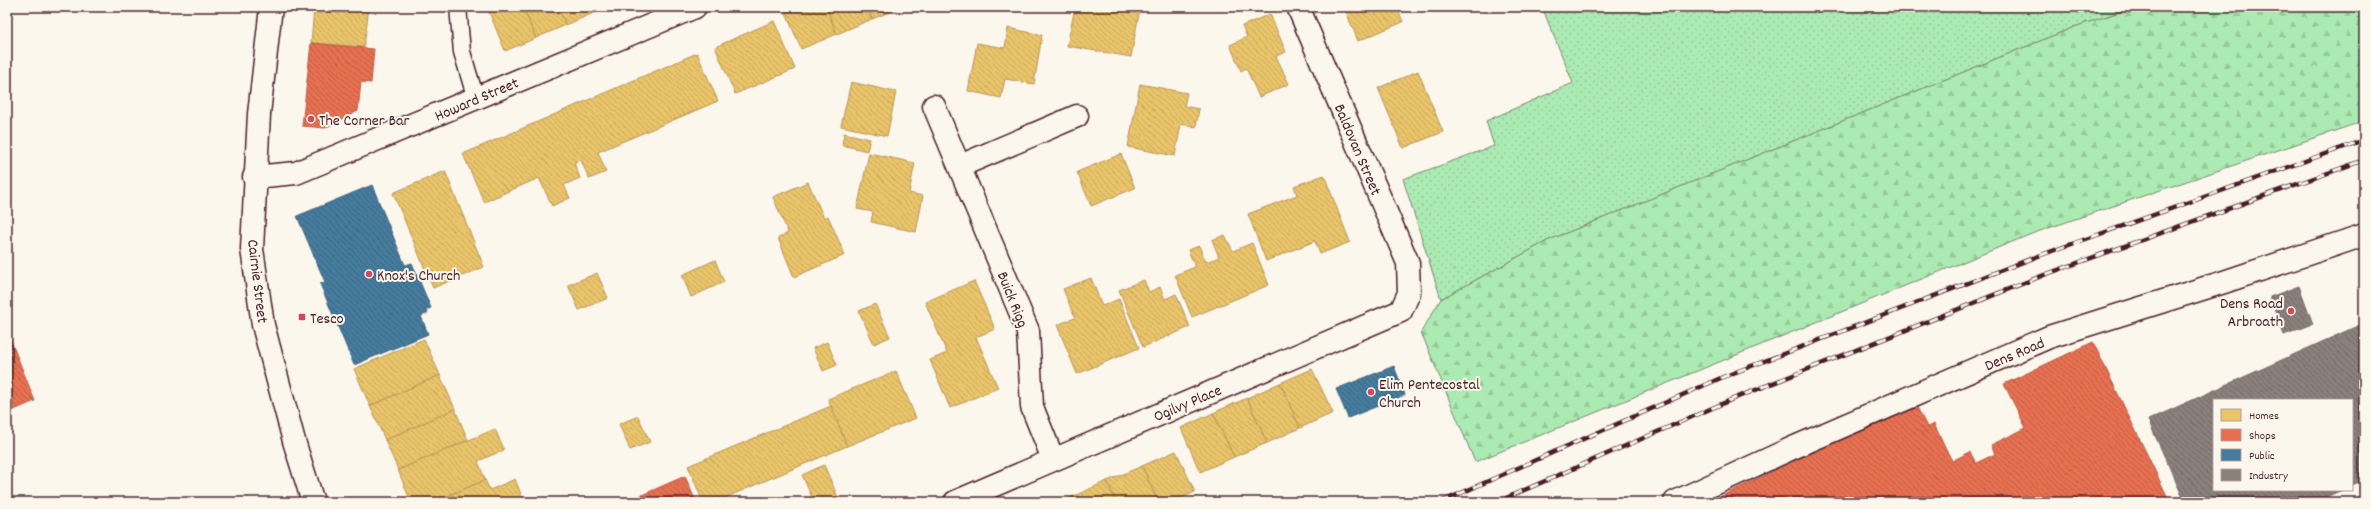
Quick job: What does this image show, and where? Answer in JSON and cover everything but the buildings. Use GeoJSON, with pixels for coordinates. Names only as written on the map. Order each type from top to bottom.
{"type":"FeatureCollection","features":[{"type":"Feature","properties":{"kind":"street","name":"Cairnie Street"},"geometry":{"type":"LineString","coordinates":[[271,7],[254,177],[252,249],[264,325],[294,441],[313,502]]}},
{"type":"Feature","properties":{"kind":"street","name":"Howard Street"},"geometry":{"type":"LineString","coordinates":[[254,177],[296,173],[695,7]]}},
{"type":"Feature","properties":{"kind":"street","name":"Baldovan Street"},"geometry":{"type":"LineString","coordinates":[[1298,7],[1408,263],[1409,293]]}},
{"type":"Feature","properties":{"kind":"street","name":"Buick Rigg"},"geometry":{"type":"LineString","coordinates":[[934,106],[1028,331],[1032,407],[1053,459]]}},
{"type":"Feature","properties":{"kind":"street"},"geometry":{"type":"LineString","coordinates":[[960,166],[1077,116]]}},
{"type":"Feature","properties":{"kind":"street","name":"Dens Road"},"geometry":{"type":"LineString","coordinates":[[1675,502],[1788,450],[2049,338],[2364,235]]}},
{"type":"Feature","properties":{"kind":"street","name":"Ogilvy Place"},"geometry":{"type":"LineString","coordinates":[[955,502],[1401,312],[1409,293]]}},
{"type":"Feature","properties":{"kind":"lane"},"geometry":{"type":"LineString","coordinates":[[458,7],[462,52],[476,99]]}},
{"type":"Feature","properties":{"kind":"green space"},"geometry":{"type":"Polygon","coordinates":[[[1542,7],[2135,7],[2077,26],[1549,240],[1441,299],[1403,179],[1494,146],[1486,121],[1573,83],[1542,7]]]}},
{"type":"Feature","properties":{"kind":"green space"},"geometry":{"type":"Polygon","coordinates":[[[2135,7],[2364,7],[2364,121],[2034,233],[1475,462],[1421,332],[1441,299],[1549,240],[2077,26],[2135,7]]]}},
{"type":"Feature","properties":{"kind":"railway"},"geometry":{"type":"LineString","coordinates":[[1441,502],[1723,377],[2041,255],[2364,140]]}},
{"type":"Feature","properties":{"kind":"railway"},"geometry":{"type":"LineString","coordinates":[[1497,502],[1733,399],[2044,275],[2364,160]]}},
{"type":"Feature","properties":{"kind":"place","name":"The Corner Bar"},"geometry":{"type":"Point","coordinates":[311,119]}},
{"type":"Feature","properties":{"kind":"place","name":"Knox's Church"},"geometry":{"type":"Point","coordinates":[369,274]}},
{"type":"Feature","properties":{"kind":"place","name":"Dens Road Arbroath"},"geometry":{"type":"Point","coordinates":[2291,311]}},
{"type":"Feature","properties":{"kind":"place","name":"Tesco"},"geometry":{"type":"Point","coordinates":[302,317]}},
{"type":"Feature","properties":{"kind":"place","name":"Elim Pentecostal Church"},"geometry":{"type":"Point","coordinates":[1371,392]}}]}
